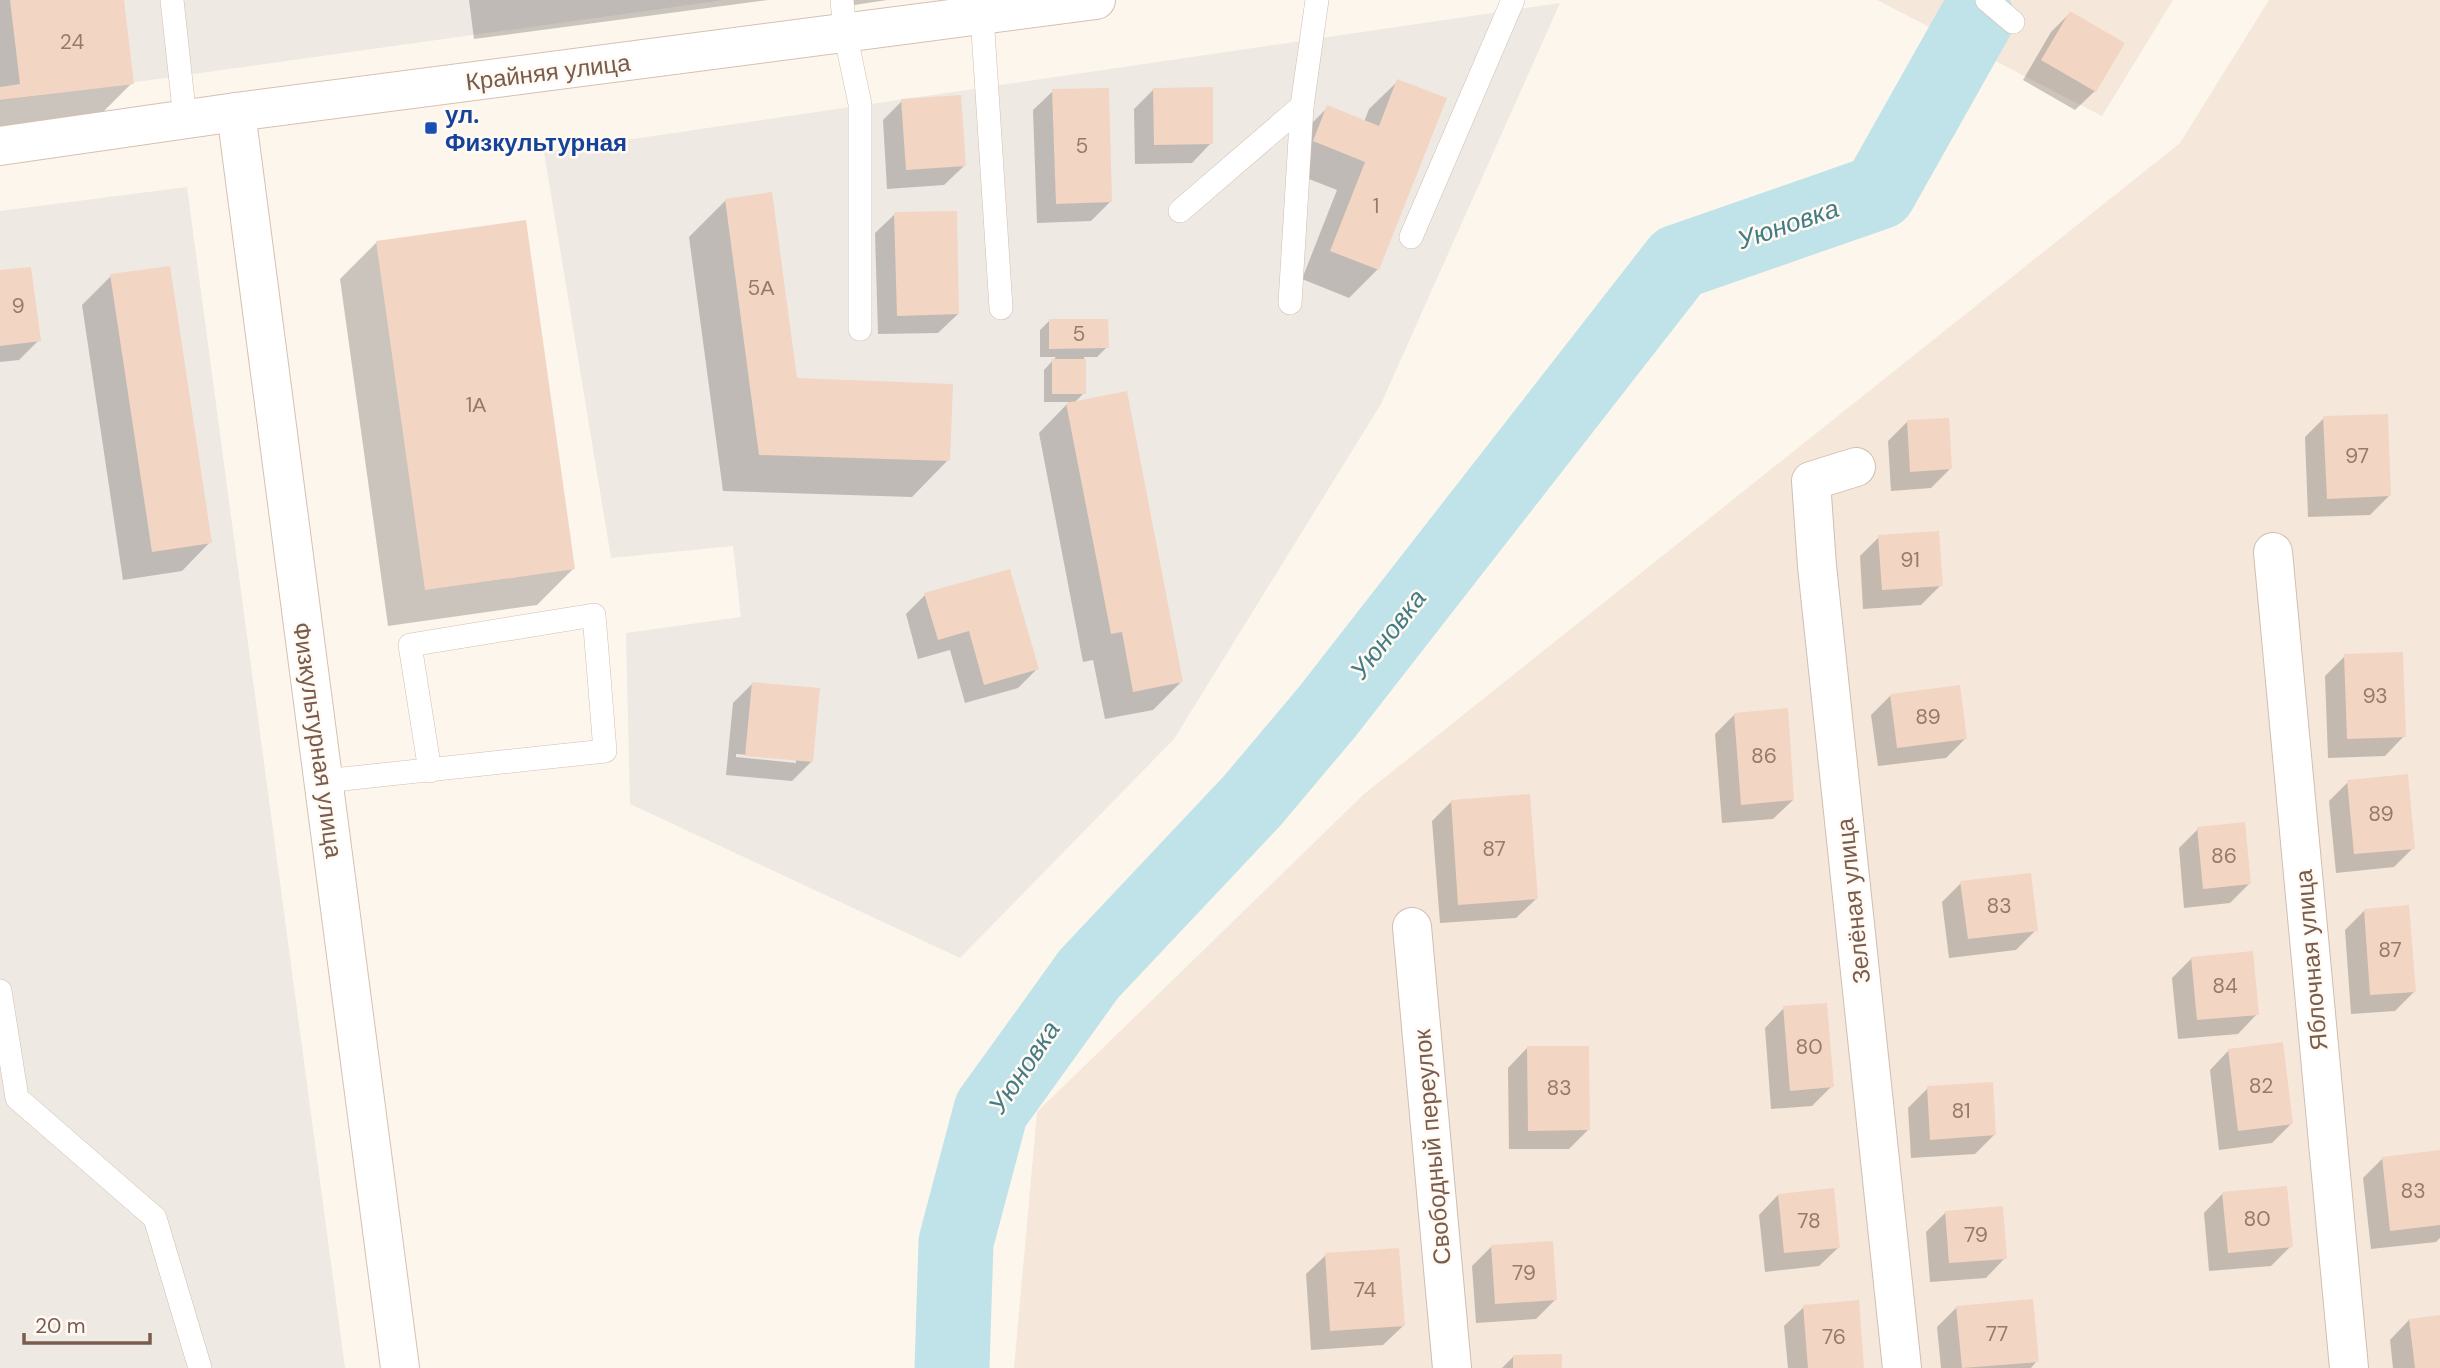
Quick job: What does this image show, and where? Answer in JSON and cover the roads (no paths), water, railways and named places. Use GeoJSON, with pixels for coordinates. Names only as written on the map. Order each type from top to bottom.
{"type":"FeatureCollection","features":[{"type":"Feature","properties":{"kind":"street","name":"Крайняя улица"},"geometry":{"type":"LineString","coordinates":[[1,142],[236,112],[843,17],[982,15],[1096,0]]}},
{"type":"Feature","properties":{"kind":"street","name":"Физкультурная улица"},"geometry":{"type":"LineString","coordinates":[[236,112],[400,1368]]}},
{"type":"Feature","properties":{"kind":"street","name":"Зелёная улица"},"geometry":{"type":"LineString","coordinates":[[1856,467],[1811,481],[1817,566],[1902,1368]]}},
{"type":"Feature","properties":{"kind":"street","name":"Яблочная улица"},"geometry":{"type":"LineString","coordinates":[[2273,552],[2349,1368]]}},
{"type":"Feature","properties":{"kind":"street","name":"Свободный переулок"},"geometry":{"type":"LineString","coordinates":[[1412,926],[1452,1368]]}},
{"type":"Feature","properties":{"kind":"lane"},"geometry":{"type":"LineString","coordinates":[[172,0],[185,119]]}},
{"type":"Feature","properties":{"kind":"lane"},"geometry":{"type":"LineString","coordinates":[[1290,303],[1303,106],[1317,0]]}},
{"type":"Feature","properties":{"kind":"lane"},"geometry":{"type":"LineString","coordinates":[[1411,237],[1513,0]]}},
{"type":"Feature","properties":{"kind":"lane"},"geometry":{"type":"LineString","coordinates":[[1987,0],[2013,22]]}},
{"type":"Feature","properties":{"kind":"lane"},"geometry":{"type":"LineString","coordinates":[[982,15],[1001,308]]}},
{"type":"Feature","properties":{"kind":"lane"},"geometry":{"type":"LineString","coordinates":[[843,17],[860,104],[860,329]]}},
{"type":"Feature","properties":{"kind":"lane"},"geometry":{"type":"LineString","coordinates":[[1180,211],[1303,106]]}},
{"type":"Feature","properties":{"kind":"lane"},"geometry":{"type":"LineString","coordinates":[[324,781],[430,771],[605,751],[594,615],[410,645],[430,771]]}},
{"type":"Feature","properties":{"kind":"lane"},"geometry":{"type":"LineString","coordinates":[[0,991],[17,1098],[155,1217],[200,1368]]}},
{"type":"Feature","properties":{"kind":"waterway","name":"Уюновка"},"geometry":{"type":"LineString","coordinates":[[952,1368],[956,1242],[991,1110],[1089,974],[1252,801],[1327,712],[1678,262],[1879,192],[1977,18]]}},
{"type":"Feature","properties":{"kind":"place","name":"ул. Физкультурная"},"geometry":{"type":"Point","coordinates":[431,128]}}]}
